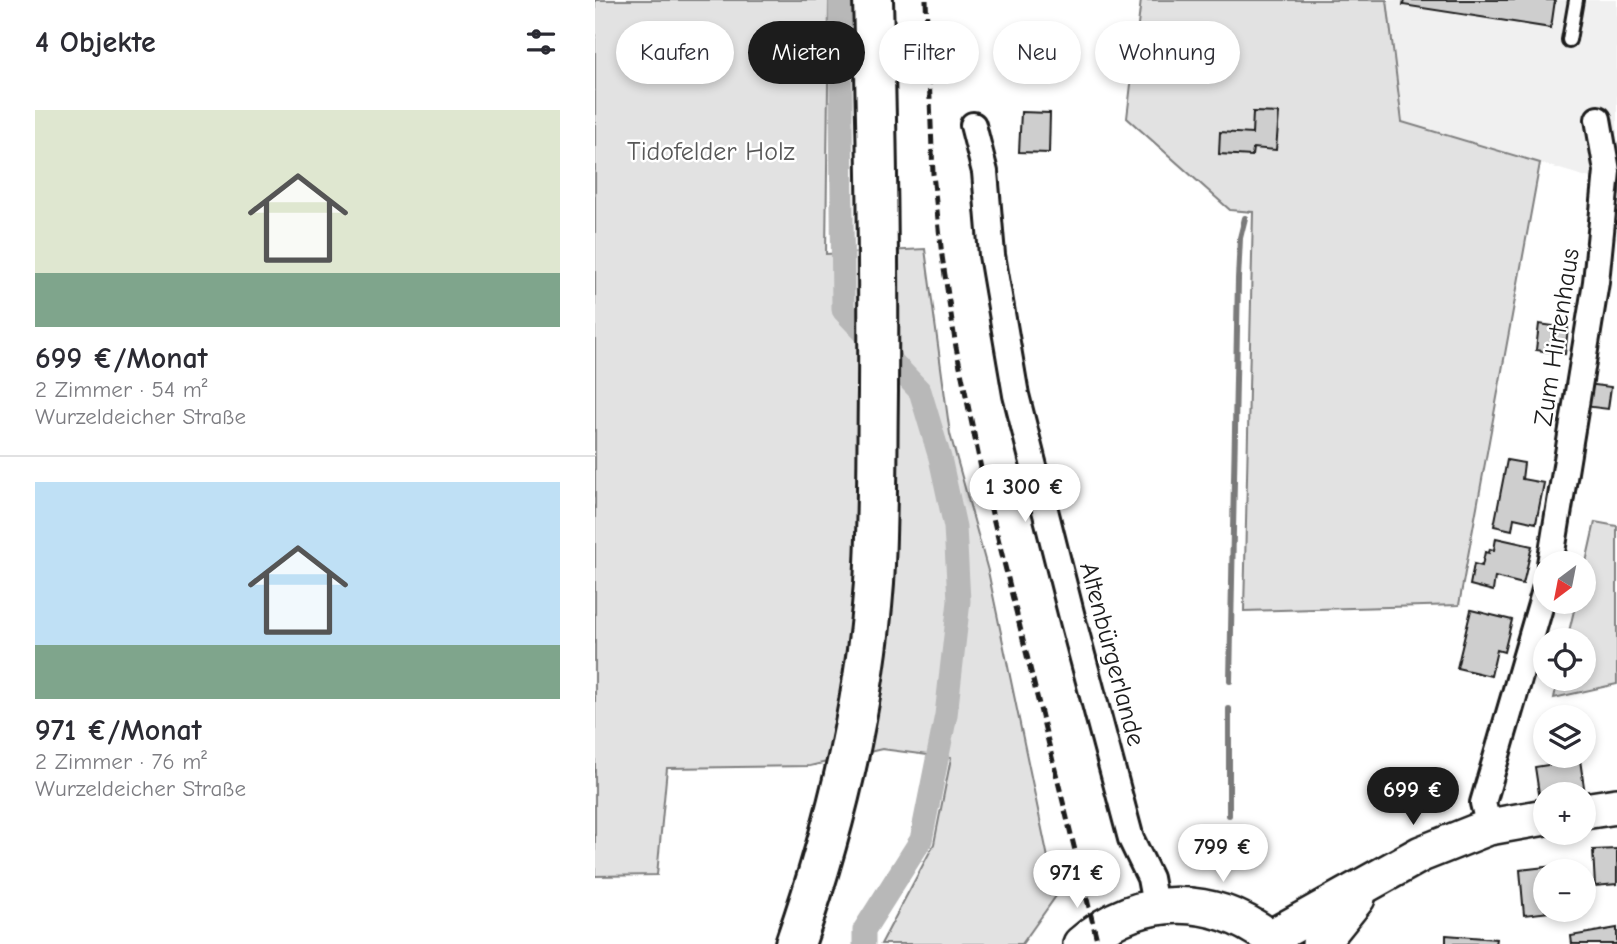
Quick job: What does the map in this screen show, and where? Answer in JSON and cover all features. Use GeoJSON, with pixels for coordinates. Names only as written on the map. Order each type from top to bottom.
{"type":"FeatureCollection","features":[{"type":"Feature","properties":{"kind":"main road"},"geometry":{"type":"LineString","coordinates":[[795,944],[842,779],[861,684],[874,583],[879,321],[873,0]]}},
{"type":"Feature","properties":{"kind":"main road"},"geometry":{"type":"LineString","coordinates":[[1596,809],[1617,806]]}},
{"type":"Feature","properties":{"kind":"main road"},"geometry":{"type":"LineString","coordinates":[[1080,944],[1110,922],[1156,905],[1216,911],[1243,921],[1274,941],[1421,854],[1489,827],[1533,819]]}},
{"type":"Feature","properties":{"kind":"main road"},"geometry":{"type":"LineString","coordinates":[[1320,944],[1366,887]]}},
{"type":"Feature","properties":{"kind":"street","name":"Zum Hirtenhaus"},"geometry":{"type":"LineString","coordinates":[[1552,551],[1596,282],[1607,171],[1598,119]]}},
{"type":"Feature","properties":{"kind":"street","name":"Altenbürgerlande"},"geometry":{"type":"LineString","coordinates":[[973,125],[985,172],[992,255],[1016,396],[1131,839],[1150,878],[1156,905]]}},
{"type":"Feature","properties":{"kind":"street"},"geometry":{"type":"LineString","coordinates":[[1489,827],[1483,803],[1538,614]]}},
{"type":"Feature","properties":{"kind":"lane"},"geometry":{"type":"LineString","coordinates":[[1569,40],[1576,0]]}},
{"type":"Feature","properties":{"kind":"shaded area"},"geometry":{"type":"Polygon","coordinates":[[[1387,0],[1617,0],[1617,186],[1402,122],[1387,0]]]}},
{"type":"Feature","properties":{"kind":"green space","name":"Tidofelder Holz"},"geometry":{"type":"Polygon","coordinates":[[[595,0],[829,0],[829,21],[748,21],[748,84],[828,84],[826,254],[925,249],[950,434],[988,571],[1056,896],[1022,944],[881,944],[934,844],[951,758],[882,749],[810,766],[667,768],[657,875],[595,876],[595,0]]]}},
{"type":"Feature","properties":{"kind":"green space"},"geometry":{"type":"Polygon","coordinates":[[[1141,0],[1387,0],[1402,122],[1540,163],[1459,605],[1244,611],[1253,212],[1230,210],[1127,118],[1131,84],[1240,84],[1240,21],[1139,21],[1141,0]]]}},
{"type":"Feature","properties":{"kind":"green space"},"geometry":{"type":"Polygon","coordinates":[[[1595,522],[1617,526],[1617,684],[1596,689],[1596,628],[1570,628],[1573,614],[1596,614],[1596,551],[1588,551],[1595,522]]]}},
{"type":"Feature","properties":{"kind":"green space"},"geometry":{"type":"Polygon","coordinates":[[[1555,691],[1586,691],[1554,698],[1555,691]]]}},
{"type":"Feature","properties":{"kind":"building"},"geometry":{"type":"Polygon","coordinates":[[[1404,0],[1555,0],[1551,28],[1403,5],[1404,0]]]}},
{"type":"Feature","properties":{"kind":"building"},"geometry":{"type":"Polygon","coordinates":[[[1021,112],[1050,113],[1049,153],[1019,152],[1021,112]]]}},
{"type":"Feature","properties":{"kind":"building"},"geometry":{"type":"Polygon","coordinates":[[[1253,112],[1279,113],[1276,150],[1253,148],[1252,156],[1219,154],[1220,132],[1252,134],[1253,112]]]}},
{"type":"Feature","properties":{"kind":"building"},"geometry":{"type":"Polygon","coordinates":[[[1539,324],[1568,328],[1565,354],[1536,350],[1539,324]]]}},
{"type":"Feature","properties":{"kind":"building"},"geometry":{"type":"Polygon","coordinates":[[[1587,384],[1611,387],[1608,409],[1584,406],[1587,384]]]}},
{"type":"Feature","properties":{"kind":"building"},"geometry":{"type":"Polygon","coordinates":[[[1507,460],[1524,463],[1522,479],[1544,483],[1536,523],[1514,518],[1512,530],[1494,526],[1507,460]]]}},
{"type":"Feature","properties":{"kind":"building"},"geometry":{"type":"Polygon","coordinates":[[[1496,538],[1532,546],[1523,584],[1495,577],[1493,591],[1470,585],[1474,564],[1482,566],[1485,552],[1494,550],[1496,538]]]}},
{"type":"Feature","properties":{"kind":"building"},"geometry":{"type":"Polygon","coordinates":[[[1471,610],[1512,620],[1504,652],[1497,650],[1491,676],[1457,668],[1471,610]]]}},
{"type":"Feature","properties":{"kind":"building"},"geometry":{"type":"Polygon","coordinates":[[[1535,768],[1581,768],[1583,782],[1537,782],[1535,768]]]}},
{"type":"Feature","properties":{"kind":"building"},"geometry":{"type":"Polygon","coordinates":[[[1617,849],[1617,884],[1596,886],[1596,859],[1594,859],[1593,850],[1617,849]]]}},
{"type":"Feature","properties":{"kind":"building"},"geometry":{"type":"Polygon","coordinates":[[[1533,868],[1533,914],[1524,915],[1520,870],[1533,868]]]}},
{"type":"Feature","properties":{"kind":"building"},"geometry":{"type":"Polygon","coordinates":[[[1617,928],[1617,944],[1572,944],[1571,936],[1617,928]]]}},
{"type":"Feature","properties":{"kind":"building"},"geometry":{"type":"Polygon","coordinates":[[[1446,935],[1496,939],[1495,944],[1446,944],[1446,935]]]}},
{"type":"Feature","properties":{"kind":"waterway"},"geometry":{"type":"LineString","coordinates":[[840,0],[843,310],[920,391],[940,458],[955,527],[959,601],[946,715],[921,840],[864,930],[864,944]]}},
{"type":"Feature","properties":{"kind":"waterway"},"geometry":{"type":"LineString","coordinates":[[1230,681],[1238,279],[1240,238],[1245,218]]}},
{"type":"Feature","properties":{"kind":"waterway"},"geometry":{"type":"LineString","coordinates":[[1229,709],[1229,815]]}},
{"type":"Feature","properties":{"kind":"railway"},"geometry":{"type":"LineString","coordinates":[[926,0],[933,174],[956,347],[982,473],[1098,944]]}}]}
